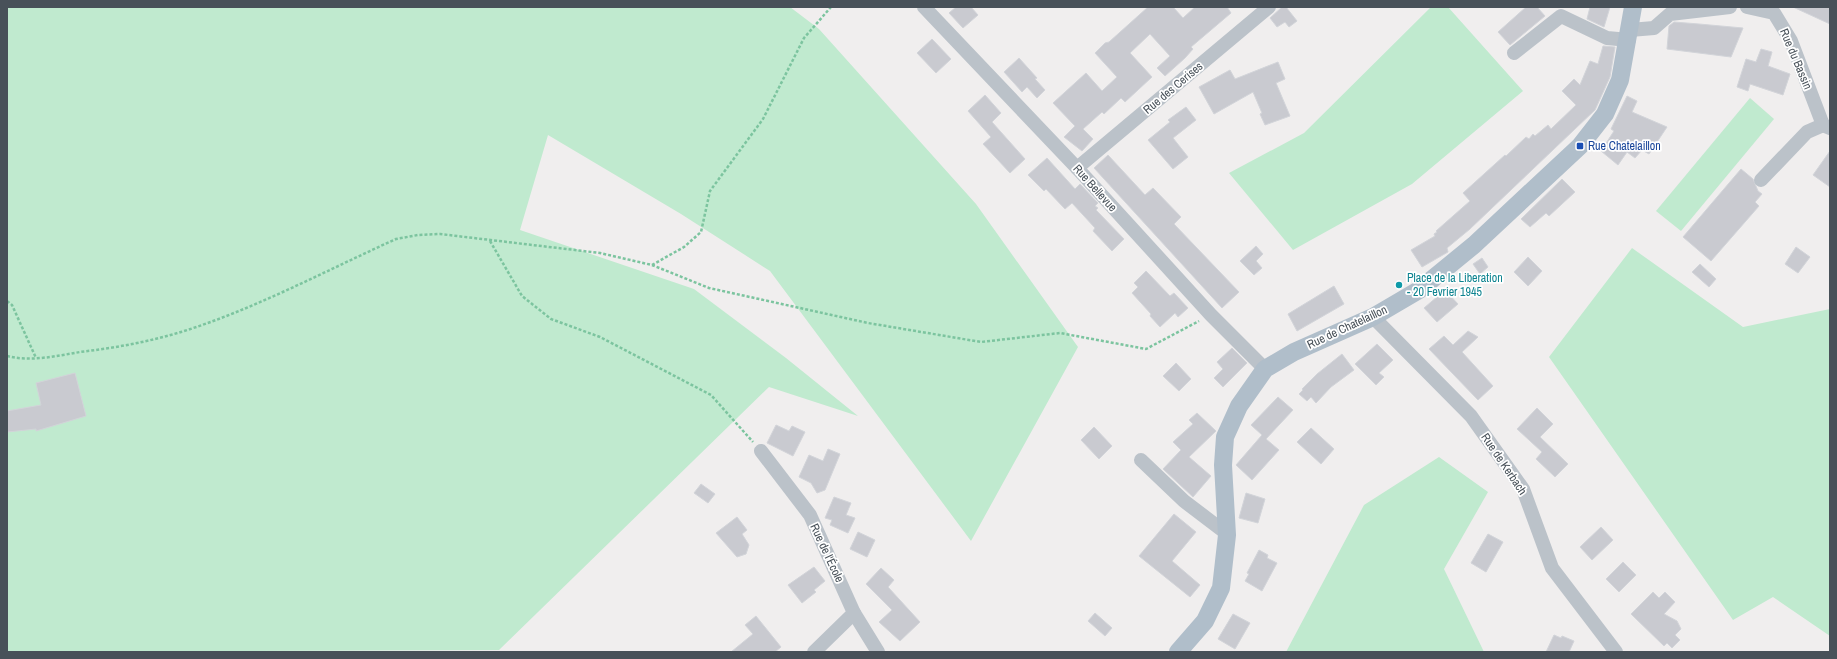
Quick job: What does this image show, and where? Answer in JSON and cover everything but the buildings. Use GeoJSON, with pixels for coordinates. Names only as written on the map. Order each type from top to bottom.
{"type":"FeatureCollection","features":[{"type":"Feature","properties":{"kind":"main road","name":"Rue de Chatelaillon"},"geometry":{"type":"LineString","coordinates":[[1181,651],[1205,621],[1221,588],[1226,533],[1223,465],[1225,437],[1239,406],[1265,369],[1294,352],[1373,318],[1420,290],[1462,255],[1580,146],[1605,114],[1620,80],[1633,7]]}},
{"type":"Feature","properties":{"kind":"street","name":"Rue Bellevue"},"geometry":{"type":"LineString","coordinates":[[924,7],[1077,168],[1210,315],[1265,369]]}},
{"type":"Feature","properties":{"kind":"street","name":"Rue des Cerises"},"geometry":{"type":"LineString","coordinates":[[1077,168],[1269,7]]}},
{"type":"Feature","properties":{"kind":"street"},"geometry":{"type":"LineString","coordinates":[[1514,53],[1561,16],[1607,38],[1629,35],[1654,28],[1672,11],[1730,7]]}},
{"type":"Feature","properties":{"kind":"street","name":"Rue du Bassin"},"geometry":{"type":"LineString","coordinates":[[1747,7],[1774,13],[1791,41],[1827,126]]}},
{"type":"Feature","properties":{"kind":"street"},"geometry":{"type":"LineString","coordinates":[[1761,180],[1807,132],[1827,126]]}},
{"type":"Feature","properties":{"kind":"street","name":"Rue de Kerbach"},"geometry":{"type":"LineString","coordinates":[[1373,318],[1471,416],[1523,488],[1552,568],[1616,652]]}},
{"type":"Feature","properties":{"kind":"street","name":"Rue de l'École"},"geometry":{"type":"LineString","coordinates":[[761,451],[810,515],[854,613],[878,652]]}},
{"type":"Feature","properties":{"kind":"street"},"geometry":{"type":"LineString","coordinates":[[1141,460],[1184,501],[1226,533]]}},
{"type":"Feature","properties":{"kind":"street"},"geometry":{"type":"LineString","coordinates":[[814,652],[854,613]]}},
{"type":"Feature","properties":{"kind":"path"},"geometry":{"type":"LineString","coordinates":[[652,265],[684,247],[701,232],[710,191],[763,119],[804,38],[831,7]]}},
{"type":"Feature","properties":{"kind":"path"},"geometry":{"type":"LineString","coordinates":[[7,356],[36,358],[118,347],[180,332],[240,311],[396,239],[418,234],[440,234],[600,253],[652,265],[709,288],[868,323],[981,342],[1060,333],[1146,349],[1210,315]]}},
{"type":"Feature","properties":{"kind":"path"},"geometry":{"type":"LineString","coordinates":[[490,241],[522,296],[551,319],[600,337],[712,395],[761,451]]}},
{"type":"Feature","properties":{"kind":"path"},"geometry":{"type":"LineString","coordinates":[[7,301],[12,305],[36,358]]}},
{"type":"Feature","properties":{"kind":"green space"},"geometry":{"type":"Polygon","coordinates":[[[7,7],[790,7],[819,29],[976,204],[1078,347],[971,541],[770,271],[681,214],[548,135],[520,230],[694,289],[786,358],[858,416],[769,387],[499,650],[7,652],[7,7]]]}},
{"type":"Feature","properties":{"kind":"green space"},"geometry":{"type":"Polygon","coordinates":[[[1431,7],[1448,7],[1523,91],[1412,184],[1293,250],[1229,173],[1304,133],[1431,7]]]}},
{"type":"Feature","properties":{"kind":"green space"},"geometry":{"type":"Polygon","coordinates":[[[1750,98],[1774,119],[1681,231],[1656,211],[1750,98]]]}},
{"type":"Feature","properties":{"kind":"green space"},"geometry":{"type":"Polygon","coordinates":[[[1632,248],[1743,327],[1830,309],[1830,636],[1773,597],[1733,620],[1549,357],[1632,248]]]}},
{"type":"Feature","properties":{"kind":"green space"},"geometry":{"type":"Polygon","coordinates":[[[1439,457],[1488,492],[1444,569],[1484,652],[1286,652],[1364,505],[1439,457]]]}},
{"type":"Feature","properties":{"kind":"place","name":"Rue Chatelaillon"},"geometry":{"type":"Point","coordinates":[1580,146]}},
{"type":"Feature","properties":{"kind":"place","name":"Place de la Liberation - 20 Fevrier 1945"},"geometry":{"type":"Point","coordinates":[1399,285]}}]}
